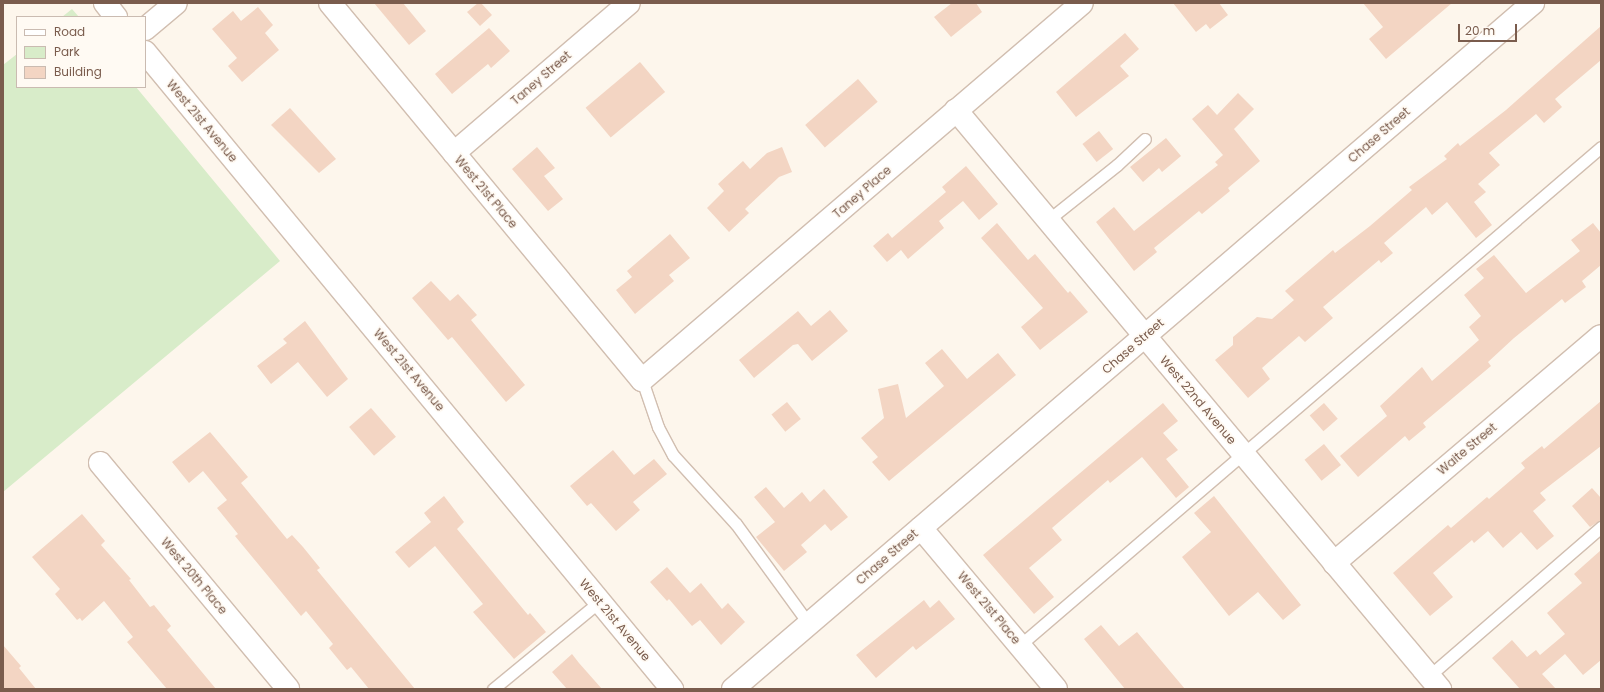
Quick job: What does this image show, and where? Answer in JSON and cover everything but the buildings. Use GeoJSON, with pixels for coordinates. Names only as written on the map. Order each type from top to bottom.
{"type":"FeatureCollection","features":[{"type":"Feature","properties":{"kind":"street"},"geometry":{"type":"LineString","coordinates":[[105,3],[115,16]]}},
{"type":"Feature","properties":{"kind":"street"},"geometry":{"type":"LineString","coordinates":[[146,28],[176,3]]}},
{"type":"Feature","properties":{"kind":"street","name":"West 21st Place"},"geometry":{"type":"LineString","coordinates":[[330,3],[642,380]]}},
{"type":"Feature","properties":{"kind":"street","name":"Taney Street"},"geometry":{"type":"LineString","coordinates":[[454,153],[629,3]]}},
{"type":"Feature","properties":{"kind":"street","name":"Taney Place"},"geometry":{"type":"LineString","coordinates":[[642,380],[1082,3]]}},
{"type":"Feature","properties":{"kind":"street","name":"Chase Street"},"geometry":{"type":"LineString","coordinates":[[733,689],[1533,3]]}},
{"type":"Feature","properties":{"kind":"street","name":"West 21st Avenue"},"geometry":{"type":"LineString","coordinates":[[146,53],[672,689]]}},
{"type":"Feature","properties":{"kind":"street","name":"West 22nd Avenue"},"geometry":{"type":"LineString","coordinates":[[956,110],[1435,682]]}},
{"type":"Feature","properties":{"kind":"street","name":"Waite Street"},"geometry":{"type":"LineString","coordinates":[[1334,563],[1601,336]]}},
{"type":"Feature","properties":{"kind":"street","name":"West 20th Place"},"geometry":{"type":"LineString","coordinates":[[100,463],[288,689]]}},
{"type":"Feature","properties":{"kind":"street","name":"West 21st Place"},"geometry":{"type":"LineString","coordinates":[[921,528],[1056,689]]}},
{"type":"Feature","properties":{"kind":"lane"},"geometry":{"type":"LineString","coordinates":[[1048,220],[1145,140]]}},
{"type":"Feature","properties":{"kind":"lane"},"geometry":{"type":"LineString","coordinates":[[1020,645],[1601,146]]}},
{"type":"Feature","properties":{"kind":"lane"},"geometry":{"type":"LineString","coordinates":[[642,380],[658,427],[673,455],[736,524],[809,624]]}},
{"type":"Feature","properties":{"kind":"lane"},"geometry":{"type":"LineString","coordinates":[[1435,682],[1601,527]]}},
{"type":"Feature","properties":{"kind":"lane"},"geometry":{"type":"LineString","coordinates":[[493,689],[600,601]]}},
{"type":"Feature","properties":{"kind":"green space"},"geometry":{"type":"Polygon","coordinates":[[[72,9],[78,16],[63,16],[72,9]]]}},
{"type":"Feature","properties":{"kind":"green space"},"geometry":{"type":"Polygon","coordinates":[[[16,55],[16,88],[137,88],[280,261],[3,492],[3,65],[16,55]]]}}]}
